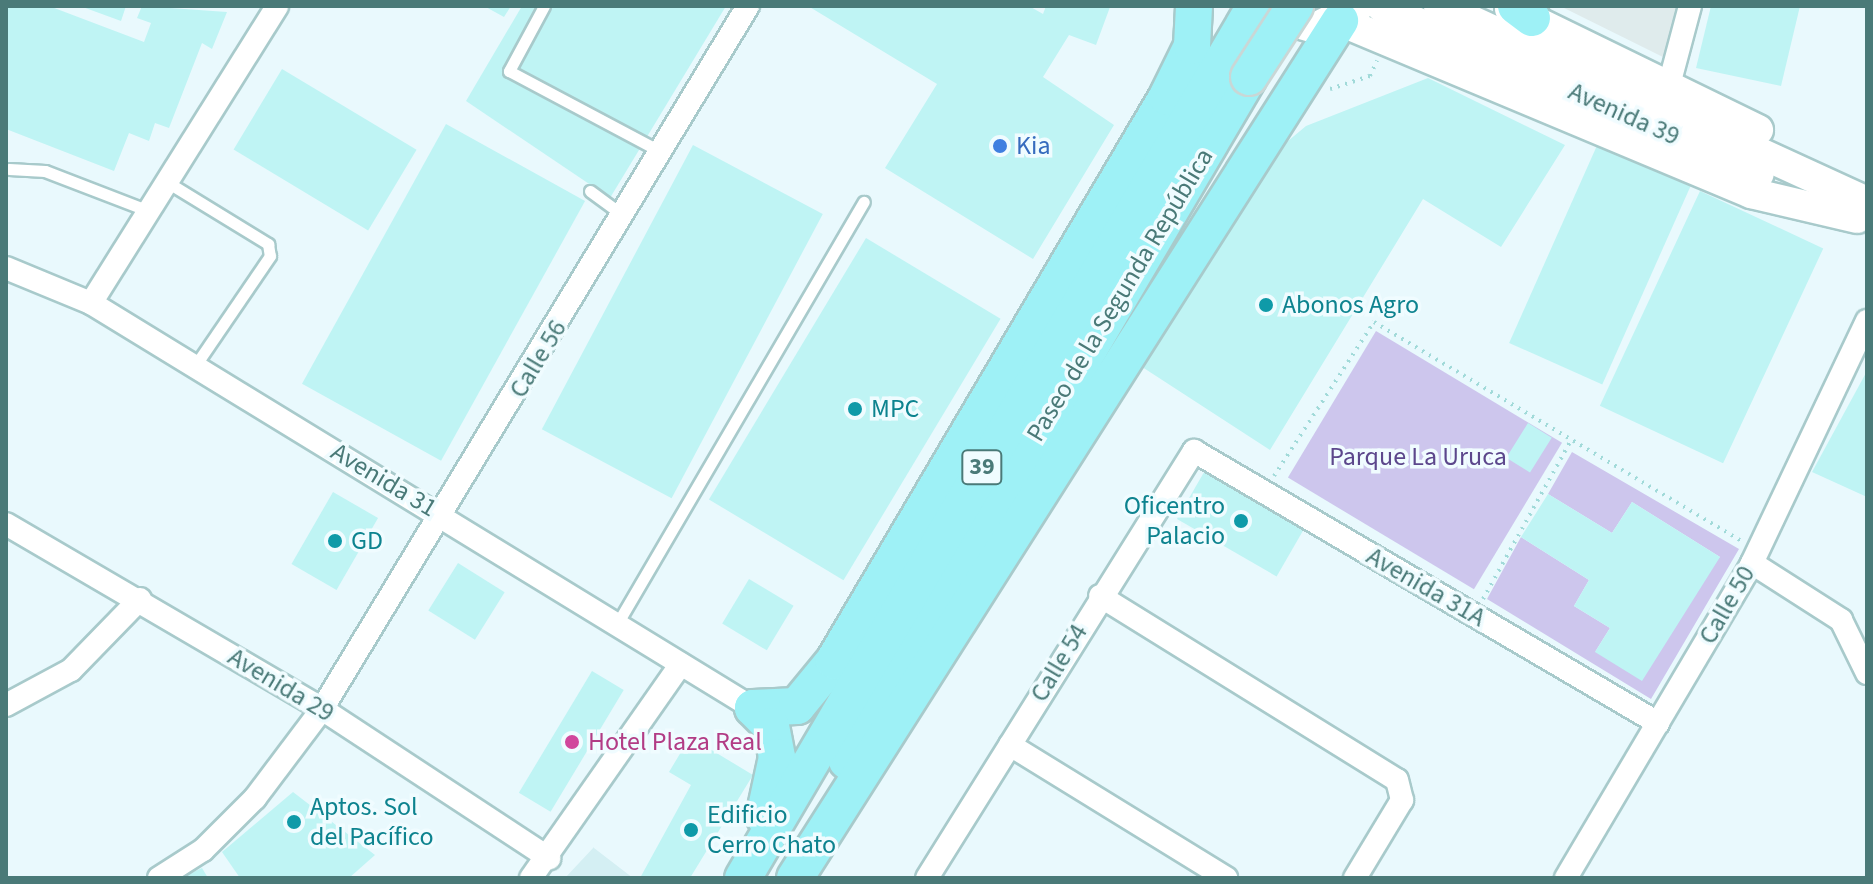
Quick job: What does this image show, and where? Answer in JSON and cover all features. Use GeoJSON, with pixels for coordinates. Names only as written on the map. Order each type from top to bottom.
{"type":"FeatureCollection","features":[{"type":"Feature","properties":{"kind":"highway"},"geometry":{"type":"LineString","coordinates":[[1167,97],[1192,46],[1194,6]]}},
{"type":"Feature","properties":{"kind":"highway"},"geometry":{"type":"LineString","coordinates":[[753,708],[797,706],[834,661],[1167,97],[1229,6]]}},
{"type":"Feature","properties":{"kind":"highway","name":"Paseo de la Segunda República"},"geometry":{"type":"LineString","coordinates":[[783,878],[1235,69],[1257,6]]}},
{"type":"Feature","properties":{"kind":"highway","name":"Paseo de la Segunda República"},"geometry":{"type":"LineString","coordinates":[[744,876],[780,812],[1235,69],[1295,6]]}},
{"type":"Feature","properties":{"kind":"highway"},"geometry":{"type":"LineString","coordinates":[[795,878],[1350,13]]}},
{"type":"Feature","properties":{"kind":"highway"},"geometry":{"type":"LineString","coordinates":[[780,812],[834,661]]}},
{"type":"Feature","properties":{"kind":"highway"},"geometry":{"type":"LineString","coordinates":[[744,876],[777,757],[771,726],[753,708]]}},
{"type":"Feature","properties":{"kind":"main road"},"geometry":{"type":"LineString","coordinates":[[1257,6],[1292,26],[1350,13],[1387,41],[1751,193],[1864,210]]}},
{"type":"Feature","properties":{"kind":"main road","name":"Avenida 39"},"geometry":{"type":"LineString","coordinates":[[1439,6],[1864,210]]}},
{"type":"Feature","properties":{"kind":"main road","name":"Avenida 39"},"geometry":{"type":"LineString","coordinates":[[1382,7],[1864,210]]}},
{"type":"Feature","properties":{"kind":"main road"},"geometry":{"type":"LineString","coordinates":[[1517,10],[1770,136],[1864,210]]}},
{"type":"Feature","properties":{"kind":"street"},"geometry":{"type":"LineString","coordinates":[[91,303],[277,6]]}},
{"type":"Feature","properties":{"kind":"street","name":"Calle 56"},"geometry":{"type":"LineString","coordinates":[[159,878],[203,850],[255,798],[322,709],[625,216],[748,6]]}},
{"type":"Feature","properties":{"kind":"street"},"geometry":{"type":"LineString","coordinates":[[1669,85],[1690,6]]}},
{"type":"Feature","properties":{"kind":"street","name":"Avenida 31"},"geometry":{"type":"LineString","coordinates":[[6,268],[91,303],[753,708]]}},
{"type":"Feature","properties":{"kind":"street","name":"Calle 50"},"geometry":{"type":"LineString","coordinates":[[1566,878],[1755,557],[1867,321]]}},
{"type":"Feature","properties":{"kind":"street","name":"Avenida 31A"},"geometry":{"type":"LineString","coordinates":[[1194,451],[1658,723]]}},
{"type":"Feature","properties":{"kind":"street","name":"Calle 54"},"geometry":{"type":"LineString","coordinates":[[927,878],[1100,596],[1194,451]]}},
{"type":"Feature","properties":{"kind":"street","name":"Avenida 29"},"geometry":{"type":"LineString","coordinates":[[6,524],[140,599],[322,709],[549,858]]}},
{"type":"Feature","properties":{"kind":"street"},"geometry":{"type":"LineString","coordinates":[[1755,557],[1841,620],[1866,665]]}},
{"type":"Feature","properties":{"kind":"street"},"geometry":{"type":"LineString","coordinates":[[1100,596],[1402,788],[1355,878]]}},
{"type":"Feature","properties":{"kind":"street"},"geometry":{"type":"LineString","coordinates":[[6,705],[71,670],[140,599]]}},
{"type":"Feature","properties":{"kind":"street"},"geometry":{"type":"LineString","coordinates":[[531,878],[549,858],[681,664]]}},
{"type":"Feature","properties":{"kind":"street"},"geometry":{"type":"LineString","coordinates":[[1010,745],[1226,878]]}},
{"type":"Feature","properties":{"kind":"lane"},"geometry":{"type":"LineString","coordinates":[[544,6],[509,71],[663,153]]}},
{"type":"Feature","properties":{"kind":"lane"},"geometry":{"type":"LineString","coordinates":[[9,169],[45,171],[149,211]]}},
{"type":"Feature","properties":{"kind":"lane"},"geometry":{"type":"LineString","coordinates":[[167,182],[268,244],[270,256],[195,366]]}},
{"type":"Feature","properties":{"kind":"lane"},"geometry":{"type":"LineString","coordinates":[[590,191],[625,216]]}},
{"type":"Feature","properties":{"kind":"lane"},"geometry":{"type":"LineString","coordinates":[[617,624],[864,202]]}},
{"type":"Feature","properties":{"kind":"path"},"geometry":{"type":"LineString","coordinates":[[1322,93],[1370,76],[1387,41]]}},
{"type":"Feature","properties":{"kind":"path"},"geometry":{"type":"LineString","coordinates":[[1264,492],[1374,322],[1755,557]]}},
{"type":"Feature","properties":{"kind":"path"},"geometry":{"type":"LineString","coordinates":[[1473,615],[1571,442]]}},
{"type":"Feature","properties":{"kind":"shaded area"},"geometry":{"type":"Polygon","coordinates":[[[1560,6],[1681,6],[1667,59],[1560,6]]]}},
{"type":"Feature","properties":{"kind":"shaded area"},"geometry":{"type":"Polygon","coordinates":[[[594,848],[633,878],[565,878],[594,848]]]}},
{"type":"Feature","properties":{"kind":"green space","name":"Parque La Uruca"},"geometry":{"type":"Polygon","coordinates":[[[1376,331],[1562,443],[1474,589],[1288,478],[1376,331]]]}},
{"type":"Feature","properties":{"kind":"green space"},"geometry":{"type":"Polygon","coordinates":[[[1572,452],[1739,549],[1651,699],[1487,599],[1521,537],[1589,580],[1574,606],[1610,628],[1595,652],[1720,557],[1632,502],[1612,533],[1548,494],[1572,452]]]}},
{"type":"Feature","properties":{"kind":"building"},"geometry":{"type":"Polygon","coordinates":[[[6,6],[49,6],[144,42],[151,23],[137,18],[142,6],[227,12],[212,49],[202,43],[169,128],[155,123],[149,141],[129,133],[114,171],[6,129],[6,6]]]}},
{"type":"Feature","properties":{"kind":"building"},"geometry":{"type":"Polygon","coordinates":[[[80,6],[126,6],[121,21],[80,6]]]}},
{"type":"Feature","properties":{"kind":"building"},"geometry":{"type":"Polygon","coordinates":[[[484,6],[511,6],[504,17],[484,6]]]}},
{"type":"Feature","properties":{"kind":"building"},"geometry":{"type":"Polygon","coordinates":[[[522,6],[726,6],[610,198],[466,101],[522,6]]]}},
{"type":"Feature","properties":{"kind":"building","name":"Kia"},"geometry":{"type":"Polygon","coordinates":[[[808,6],[1029,6],[1043,14],[1046,6],[1110,7],[1096,45],[1069,35],[1043,77],[1114,125],[1033,259],[885,168],[937,84],[808,6]]]}},
{"type":"Feature","properties":{"kind":"building"},"geometry":{"type":"Polygon","coordinates":[[[1711,6],[1800,6],[1781,86],[1696,68],[1711,6]]]}},
{"type":"Feature","properties":{"kind":"building"},"geometry":{"type":"Polygon","coordinates":[[[282,69],[417,150],[368,230],[234,150],[282,69]]]}},
{"type":"Feature","properties":{"kind":"building","name":"Abonos Agro"},"geometry":{"type":"Polygon","coordinates":[[[1428,78],[1565,145],[1501,247],[1423,199],[1270,450],[1136,363],[1270,156],[1306,126],[1428,78]]]}},
{"type":"Feature","properties":{"kind":"building"},"geometry":{"type":"Polygon","coordinates":[[[446,124],[585,201],[441,461],[302,384],[446,124]]]}},
{"type":"Feature","properties":{"kind":"building"},"geometry":{"type":"Polygon","coordinates":[[[1599,141],[1692,182],[1602,384],[1509,343],[1599,141]]]}},
{"type":"Feature","properties":{"kind":"building"},"geometry":{"type":"Polygon","coordinates":[[[693,145],[823,214],[672,498],[542,429],[693,145]]]}},
{"type":"Feature","properties":{"kind":"building"},"geometry":{"type":"Polygon","coordinates":[[[1700,191],[1823,248],[1723,463],[1600,406],[1700,191]]]}},
{"type":"Feature","properties":{"kind":"building","name":"MPC"},"geometry":{"type":"Polygon","coordinates":[[[866,238],[1001,319],[843,580],[709,499],[866,238]]]}},
{"type":"Feature","properties":{"kind":"building"},"geometry":{"type":"Polygon","coordinates":[[[1867,371],[1867,497],[1812,472],[1867,371]]]}},
{"type":"Feature","properties":{"kind":"building"},"geometry":{"type":"Polygon","coordinates":[[[1528,423],[1552,438],[1530,473],[1506,458],[1528,423]]]}},
{"type":"Feature","properties":{"kind":"building","name":"Oficentro Palacio"},"geometry":{"type":"Polygon","coordinates":[[[1207,467],[1307,524],[1277,576],[1177,519],[1207,467]]]}},
{"type":"Feature","properties":{"kind":"building","name":"GD"},"geometry":{"type":"Polygon","coordinates":[[[333,492],[378,518],[337,590],[292,564],[333,492]]]}},
{"type":"Feature","properties":{"kind":"building"},"geometry":{"type":"Polygon","coordinates":[[[1548,494],[1612,533],[1632,502],[1720,557],[1642,681],[1595,652],[1610,628],[1574,606],[1589,580],[1521,537],[1548,494]]]}},
{"type":"Feature","properties":{"kind":"building"},"geometry":{"type":"Polygon","coordinates":[[[458,563],[505,592],[475,640],[428,610],[458,563]]]}},
{"type":"Feature","properties":{"kind":"building"},"geometry":{"type":"Polygon","coordinates":[[[749,579],[794,606],[767,650],[722,624],[749,579]]]}},
{"type":"Feature","properties":{"kind":"building","name":"Hotel Plaza Real"},"geometry":{"type":"Polygon","coordinates":[[[592,671],[624,690],[551,812],[519,793],[592,671]]]}},
{"type":"Feature","properties":{"kind":"building","name":"Edificio Cerro Chato"},"geometry":{"type":"Polygon","coordinates":[[[690,737],[753,775],[690,878],[640,878],[691,785],[669,772],[690,737]]]}},
{"type":"Feature","properties":{"kind":"building","name":"Aptos. Sol del Pacífico"},"geometry":{"type":"Polygon","coordinates":[[[293,792],[375,855],[349,878],[240,878],[222,852],[293,792]]]}},
{"type":"Feature","properties":{"kind":"building"},"geometry":{"type":"Polygon","coordinates":[[[202,868],[208,878],[180,878],[202,868]]]}},
{"type":"Feature","properties":{"kind":"place","name":"Kia"},"geometry":{"type":"Point","coordinates":[1000,146]}},
{"type":"Feature","properties":{"kind":"place","name":"Abonos Agro"},"geometry":{"type":"Point","coordinates":[1266,305]}},
{"type":"Feature","properties":{"kind":"place","name":"MPC"},"geometry":{"type":"Point","coordinates":[855,409]}},
{"type":"Feature","properties":{"kind":"place","name":"Oficentro Palacio"},"geometry":{"type":"Point","coordinates":[1241,521]}},
{"type":"Feature","properties":{"kind":"place","name":"GD"},"geometry":{"type":"Point","coordinates":[335,541]}},
{"type":"Feature","properties":{"kind":"place","name":"Hotel Plaza Real"},"geometry":{"type":"Point","coordinates":[572,742]}},
{"type":"Feature","properties":{"kind":"place","name":"Aptos. Sol del Pacífico"},"geometry":{"type":"Point","coordinates":[294,822]}},
{"type":"Feature","properties":{"kind":"place","name":"Edificio Cerro Chato"},"geometry":{"type":"Point","coordinates":[691,830]}}]}
